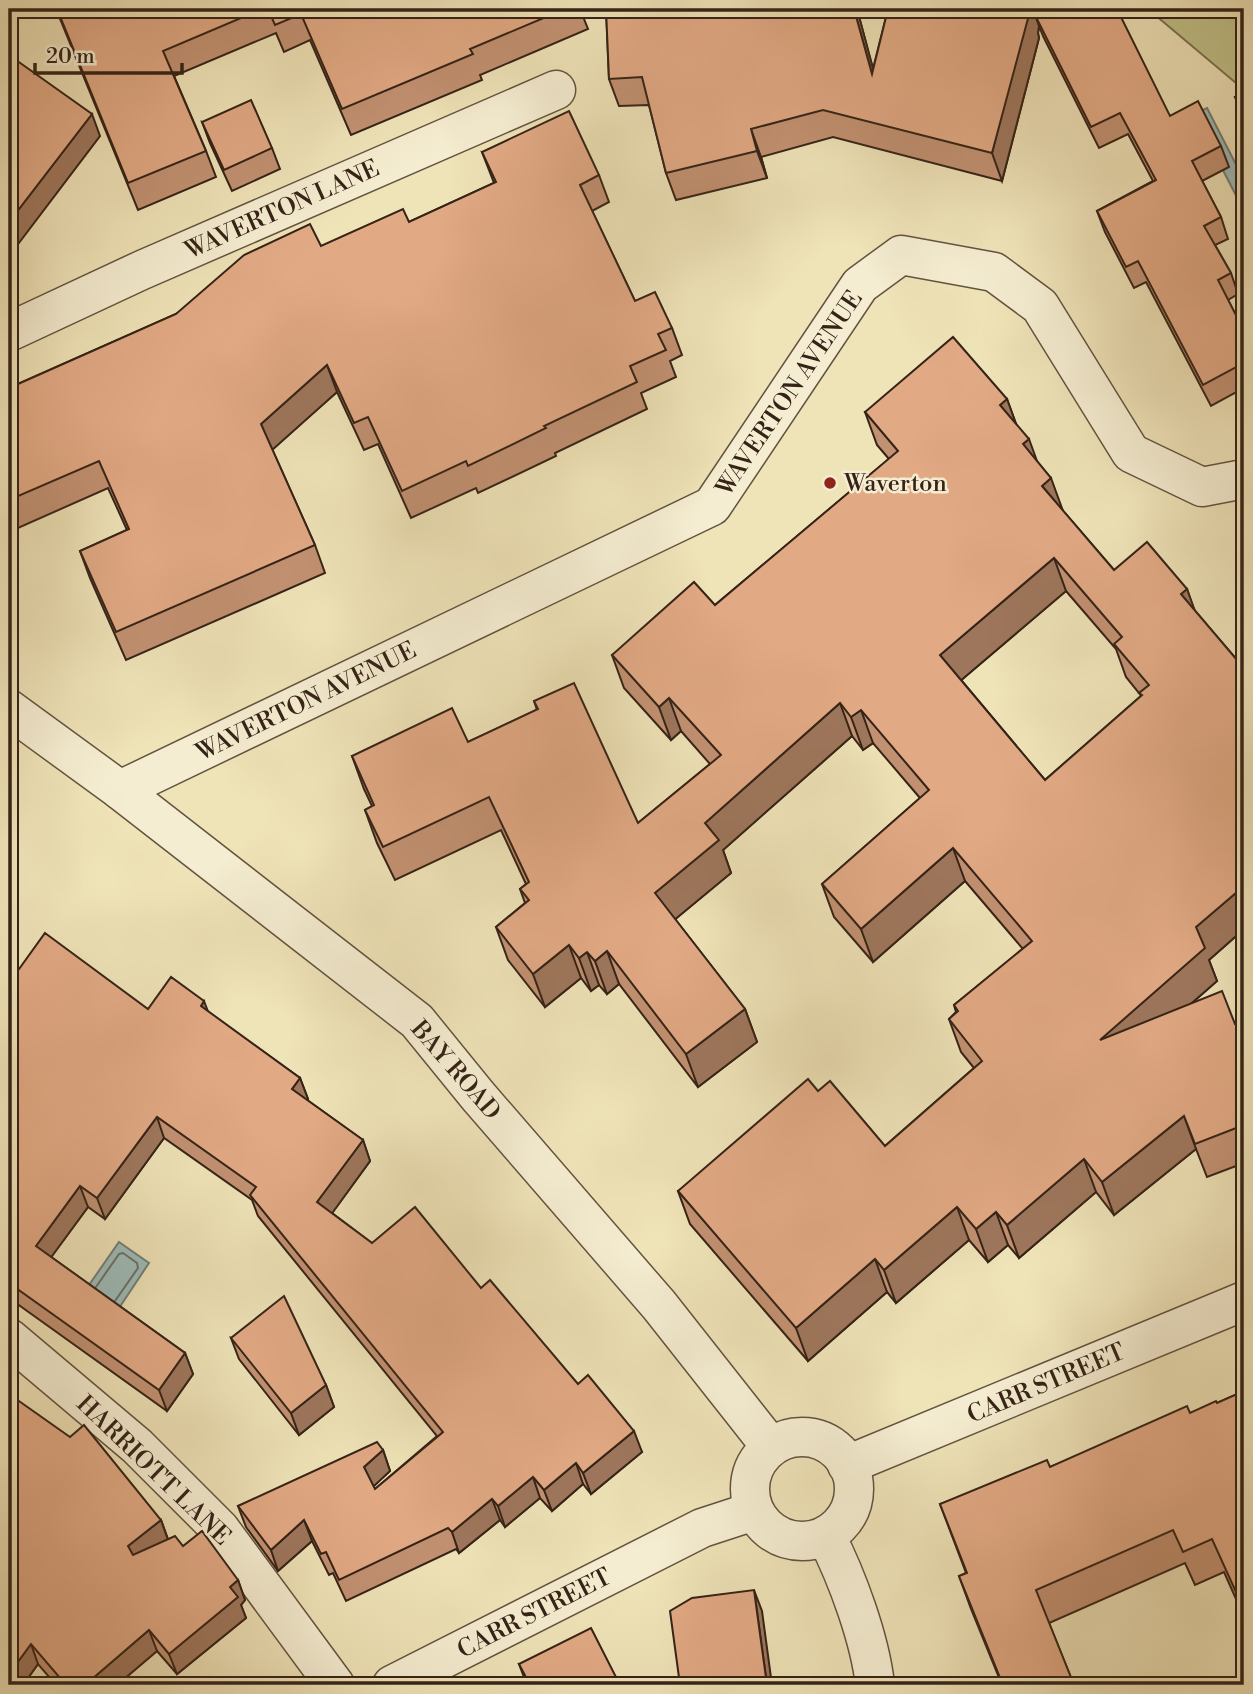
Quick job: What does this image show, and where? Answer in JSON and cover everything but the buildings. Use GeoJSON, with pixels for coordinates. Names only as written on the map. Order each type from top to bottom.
{"type":"FeatureCollection","features":[{"type":"Feature","properties":{"kind":"street","name":"WAVERTON LANE"},"geometry":{"type":"LineString","coordinates":[[9,332],[142,270],[556,90]]}},
{"type":"Feature","properties":{"kind":"street","name":"WAVERTON AVENUE"},"geometry":{"type":"LineString","coordinates":[[120,790],[712,506],[860,285],[901,255],[994,272],[1040,306],[1131,453],[1202,487],[1244,479]]}},
{"type":"Feature","properties":{"kind":"street","name":"BAY ROAD"},"geometry":{"type":"LineString","coordinates":[[9,709],[120,790],[417,1021],[478,1096],[659,1304],[771,1447]]}},
{"type":"Feature","properties":{"kind":"street","name":"CARR STREET"},"geometry":{"type":"LineString","coordinates":[[847,1465],[1244,1301]]}},
{"type":"Feature","properties":{"kind":"street","name":"HARRIOTT LANE"},"geometry":{"type":"LineString","coordinates":[[9,1338],[137,1446],[220,1529],[335,1685]]}},
{"type":"Feature","properties":{"kind":"street"},"geometry":{"type":"LineString","coordinates":[[805,1437],[822,1441],[837,1451],[847,1465],[853,1480],[853,1497],[839,1526],[826,1536],[810,1541],[793,1541],[777,1535],[763,1525],[754,1511],[749,1493],[751,1475],[758,1460],[771,1447],[787,1439],[805,1437]]}},
{"type":"Feature","properties":{"kind":"street","name":"CARR STREET"},"geometry":{"type":"LineString","coordinates":[[392,1685],[702,1528],[754,1511]]}},
{"type":"Feature","properties":{"kind":"street"},"geometry":{"type":"LineString","coordinates":[[826,1536],[842,1568],[860,1621],[875,1685]]}},
{"type":"Feature","properties":{"kind":"green space"},"geometry":{"type":"Polygon","coordinates":[[[1148,9],[1244,9],[1244,88],[1243,89],[1148,9]]]}},
{"type":"Feature","properties":{"kind":"water"},"geometry":{"type":"Polygon","coordinates":[[[1207,108],[1244,180],[1244,211],[1194,114],[1207,108]]]}},
{"type":"Feature","properties":{"kind":"water"},"geometry":{"type":"Polygon","coordinates":[[[119,1242],[149,1263],[113,1317],[82,1295],[119,1242]]]}},
{"type":"Feature","properties":{"kind":"place","name":"Waverton"},"geometry":{"type":"Point","coordinates":[830,483]}}]}
